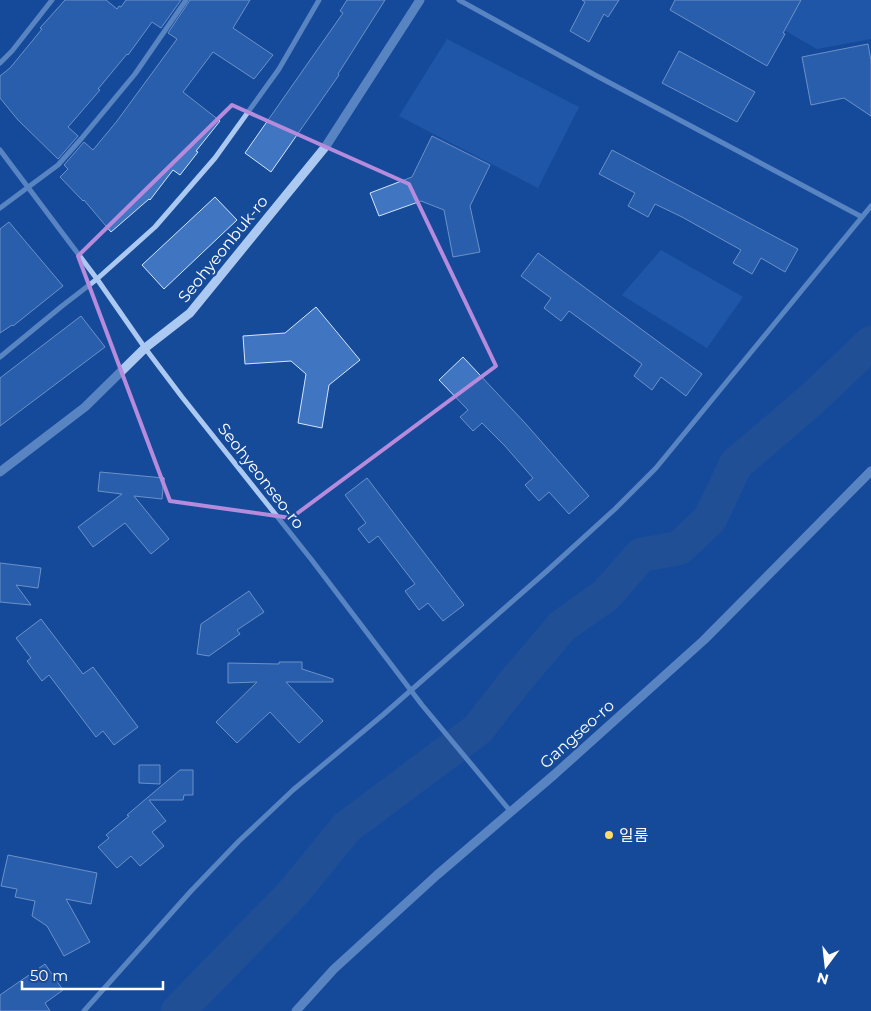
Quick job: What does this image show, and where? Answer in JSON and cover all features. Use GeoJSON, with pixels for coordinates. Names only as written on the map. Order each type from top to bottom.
{"type":"FeatureCollection","features":[{"type":"Feature","properties":{"kind":"street"},"geometry":{"type":"LineString","coordinates":[[0,63],[12,51],[52,0]]}},
{"type":"Feature","properties":{"kind":"street"},"geometry":{"type":"LineString","coordinates":[[0,208],[58,165],[134,74],[186,0]]}},
{"type":"Feature","properties":{"kind":"street"},"geometry":{"type":"LineString","coordinates":[[0,357],[97,279],[155,227],[215,158],[279,69],[319,0]]}},
{"type":"Feature","properties":{"kind":"street","name":"Seohyeonbuk-ro"},"geometry":{"type":"LineString","coordinates":[[0,472],[85,407],[145,348],[190,313],[326,146],[420,0]]}},
{"type":"Feature","properties":{"kind":"street"},"geometry":{"type":"LineString","coordinates":[[459,0],[604,80],[862,217]]}},
{"type":"Feature","properties":{"kind":"street","name":"Seohyeonseo-ro"},"geometry":{"type":"LineString","coordinates":[[0,150],[97,279],[145,348],[317,567],[422,705],[511,812]]}},
{"type":"Feature","properties":{"kind":"street"},"geometry":{"type":"LineString","coordinates":[[84,1011],[191,891],[239,841],[293,790],[411,690],[593,530],[656,468],[871,206]]}},
{"type":"Feature","properties":{"kind":"street","name":"Gangseo-ro"},"geometry":{"type":"LineString","coordinates":[[296,1011],[334,969],[437,875],[555,774],[704,640],[871,471]]}},
{"type":"Feature","properties":{"kind":"highlighted area"},"geometry":{"type":"Polygon","coordinates":[[[232,105],[409,184],[496,366],[291,518],[170,501],[78,256],[232,105]]]}},
{"type":"Feature","properties":{"kind":"shaded area"},"geometry":{"type":"Polygon","coordinates":[[[732,0],[871,0],[871,39],[817,49],[732,0]]]}},
{"type":"Feature","properties":{"kind":"shaded area"},"geometry":{"type":"Polygon","coordinates":[[[447,39],[579,107],[538,188],[399,116],[447,39]]]}},
{"type":"Feature","properties":{"kind":"shaded area"},"geometry":{"type":"Polygon","coordinates":[[[661,250],[743,297],[707,348],[622,295],[661,250]]]}},
{"type":"Feature","properties":{"kind":"building"},"geometry":{"type":"Polygon","coordinates":[[[65,0],[106,0],[117,9],[126,0],[181,0],[161,28],[152,22],[128,55],[98,89],[100,90],[68,127],[78,136],[58,159],[18,120],[0,98],[0,76],[10,68],[42,29],[40,28],[65,0]]]}},
{"type":"Feature","properties":{"kind":"building"},"geometry":{"type":"Polygon","coordinates":[[[190,0],[250,0],[233,28],[273,55],[254,79],[213,52],[183,92],[220,121],[180,175],[173,170],[150,200],[111,232],[84,200],[60,177],[68,169],[64,165],[84,142],[93,150],[117,121],[177,39],[168,33],[190,0]]]}},
{"type":"Feature","properties":{"kind":"building"},"geometry":{"type":"Polygon","coordinates":[[[347,0],[385,0],[339,75],[271,172],[245,153],[343,13],[340,11],[347,0]]]}},
{"type":"Feature","properties":{"kind":"building"},"geometry":{"type":"Polygon","coordinates":[[[582,0],[619,0],[608,17],[604,14],[589,42],[570,31],[585,2],[582,0]]]}},
{"type":"Feature","properties":{"kind":"building"},"geometry":{"type":"Polygon","coordinates":[[[675,0],[801,0],[767,66],[670,10],[675,0]]]}},
{"type":"Feature","properties":{"kind":"building"},"geometry":{"type":"Polygon","coordinates":[[[868,44],[871,61],[871,116],[844,98],[811,105],[802,57],[868,44]]]}},
{"type":"Feature","properties":{"kind":"building"},"geometry":{"type":"Polygon","coordinates":[[[679,51],[755,92],[737,122],[662,83],[679,51]]]}},
{"type":"Feature","properties":{"kind":"building"},"geometry":{"type":"Polygon","coordinates":[[[432,136],[490,165],[470,206],[480,252],[453,257],[444,210],[421,201],[379,216],[370,193],[412,177],[432,136]]]}},
{"type":"Feature","properties":{"kind":"building"},"geometry":{"type":"Polygon","coordinates":[[[612,150],[798,249],[785,272],[761,258],[752,274],[733,263],[741,250],[682,217],[655,204],[648,217],[628,206],[635,193],[599,174],[612,150]]]}},
{"type":"Feature","properties":{"kind":"building"},"geometry":{"type":"Polygon","coordinates":[[[215,197],[237,220],[164,289],[142,265],[215,197]]]}},
{"type":"Feature","properties":{"kind":"building"},"geometry":{"type":"Polygon","coordinates":[[[9,222],[63,286],[13,326],[0,333],[0,229],[9,222]]]}},
{"type":"Feature","properties":{"kind":"building"},"geometry":{"type":"Polygon","coordinates":[[[538,253],[702,374],[686,396],[661,377],[652,390],[634,376],[642,364],[569,311],[561,321],[544,308],[551,298],[521,276],[538,253]]]}},
{"type":"Feature","properties":{"kind":"building"},"geometry":{"type":"Polygon","coordinates":[[[316,307],[360,360],[329,385],[322,428],[298,423],[306,374],[291,361],[245,364],[243,336],[285,333],[316,307]]]}},
{"type":"Feature","properties":{"kind":"building"},"geometry":{"type":"Polygon","coordinates":[[[81,316],[105,347],[0,426],[0,378],[81,316]]]}},
{"type":"Feature","properties":{"kind":"building"},"geometry":{"type":"Polygon","coordinates":[[[463,357],[525,423],[589,496],[569,514],[549,492],[539,501],[525,485],[533,478],[505,446],[482,423],[473,431],[460,417],[468,410],[439,380],[463,357]]]}},
{"type":"Feature","properties":{"kind":"building"},"geometry":{"type":"Polygon","coordinates":[[[100,472],[164,478],[162,499],[134,496],[169,539],[151,554],[125,523],[93,547],[78,527],[122,494],[98,491],[100,472]]]}},
{"type":"Feature","properties":{"kind":"building"},"geometry":{"type":"Polygon","coordinates":[[[367,478],[464,605],[443,621],[428,603],[419,610],[405,591],[415,584],[378,536],[369,543],[358,529],[366,523],[345,495],[367,478]]]}},
{"type":"Feature","properties":{"kind":"building"},"geometry":{"type":"Polygon","coordinates":[[[0,563],[41,568],[38,588],[16,585],[31,605],[0,602],[0,563]]]}},
{"type":"Feature","properties":{"kind":"building"},"geometry":{"type":"Polygon","coordinates":[[[249,591],[264,612],[237,630],[240,634],[209,656],[197,654],[201,624],[249,591]]]}},
{"type":"Feature","properties":{"kind":"building"},"geometry":{"type":"Polygon","coordinates":[[[41,619],[83,674],[93,667],[138,727],[114,745],[103,731],[96,737],[49,675],[42,681],[27,661],[31,658],[16,638],[41,619]]]}},
{"type":"Feature","properties":{"kind":"building"},"geometry":{"type":"Polygon","coordinates":[[[279,662],[302,662],[302,669],[333,679],[333,682],[286,682],[323,721],[299,743],[270,712],[237,743],[216,722],[257,682],[228,683],[228,663],[279,664],[279,662]]]}},
{"type":"Feature","properties":{"kind":"building"},"geometry":{"type":"Polygon","coordinates":[[[139,765],[160,765],[160,784],[139,783],[139,765]]]}},
{"type":"Feature","properties":{"kind":"building"},"geometry":{"type":"Polygon","coordinates":[[[180,770],[193,770],[193,795],[184,795],[183,800],[149,800],[166,821],[152,832],[164,846],[140,866],[131,856],[117,868],[98,847],[109,838],[106,835],[129,816],[127,815],[180,770]]]}},
{"type":"Feature","properties":{"kind":"building"},"geometry":{"type":"Polygon","coordinates":[[[8,855],[97,873],[91,904],[66,899],[90,942],[64,956],[47,926],[32,916],[35,901],[15,897],[17,889],[1,886],[8,855]]]}},
{"type":"Feature","properties":{"kind":"building"},"geometry":{"type":"Polygon","coordinates":[[[45,964],[63,990],[45,1003],[50,1011],[0,1011],[0,995],[45,964]]]}},
{"type":"Feature","properties":{"kind":"waterway"},"geometry":{"type":"LineString","coordinates":[[178,1011],[292,894],[347,827],[478,729],[562,626],[606,595],[641,555],[679,548],[710,519],[736,464],[811,400],[871,343]]}},
{"type":"Feature","properties":{"kind":"place","name":"일룸"},"geometry":{"type":"Point","coordinates":[609,835]}}]}
